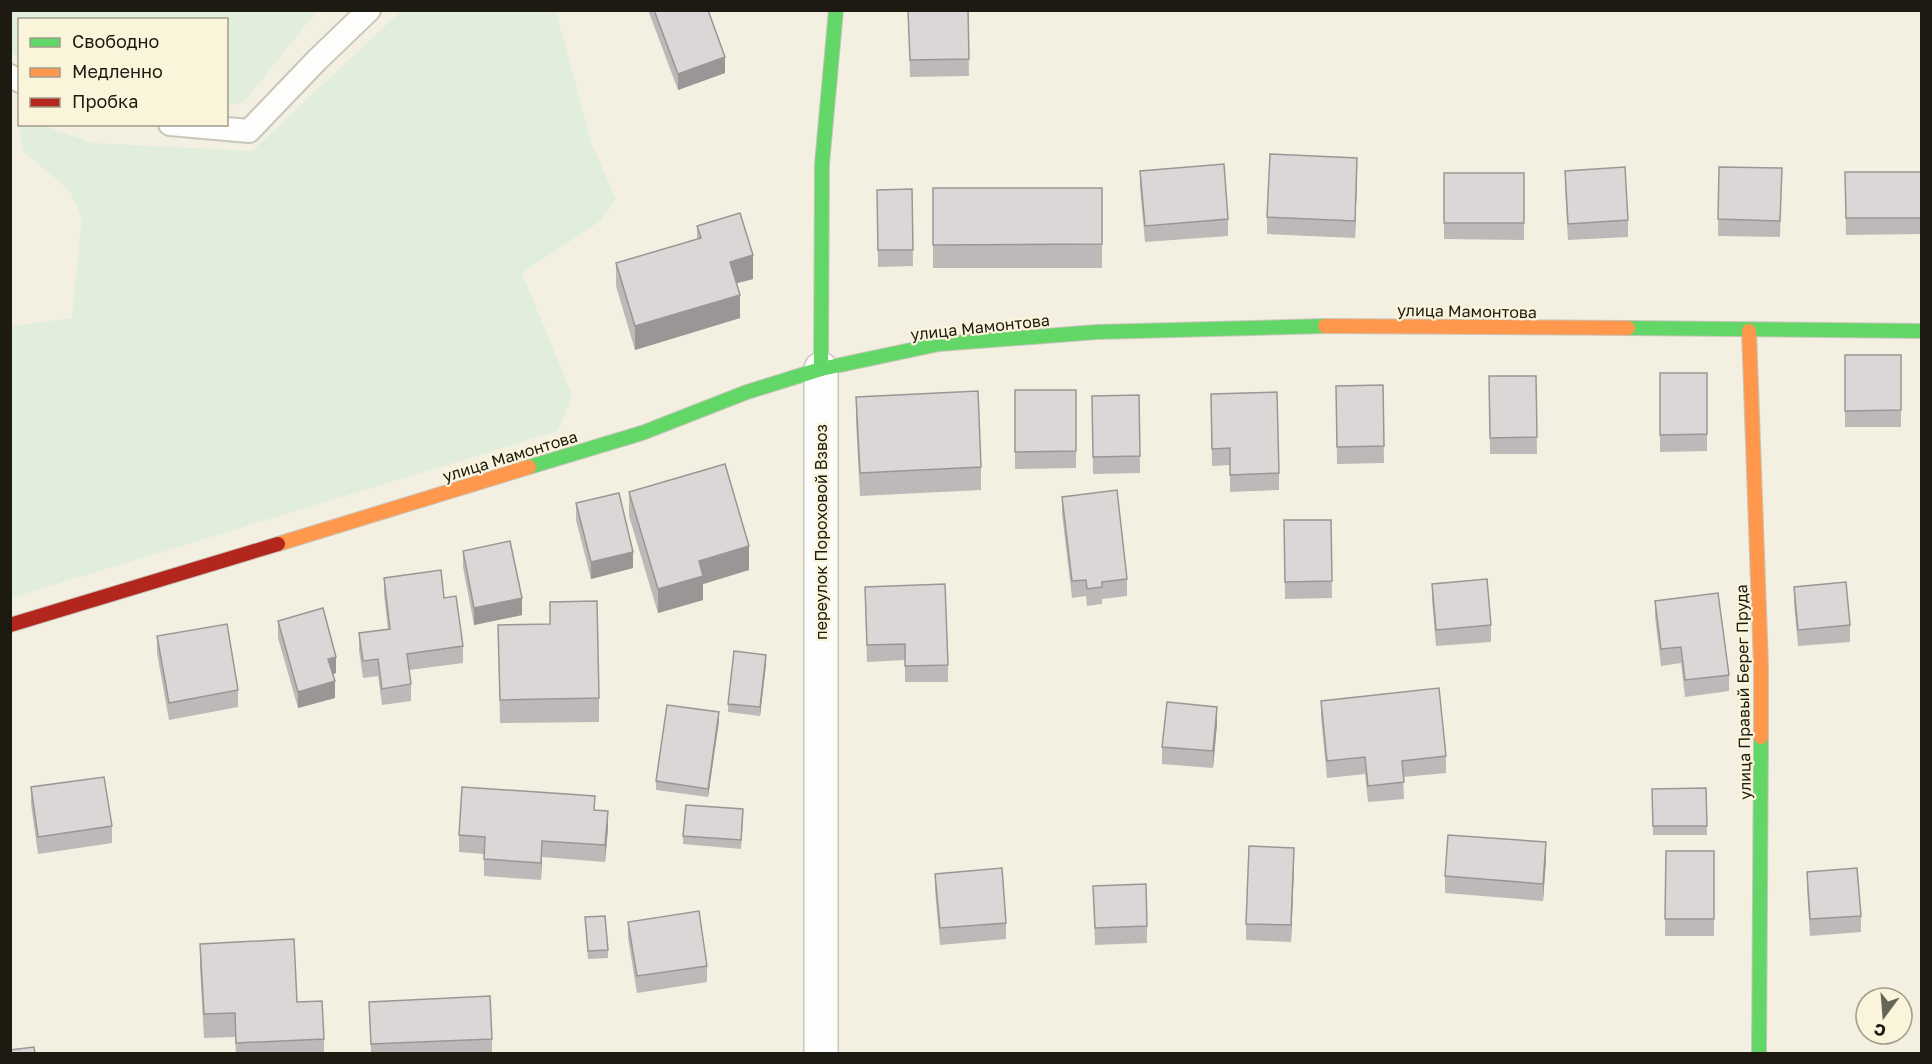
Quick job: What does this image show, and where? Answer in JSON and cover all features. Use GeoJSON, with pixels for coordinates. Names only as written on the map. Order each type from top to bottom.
{"type":"FeatureCollection","features":[{"type":"Feature","properties":{"kind":"main road","name":"переулок Пороховой Взвоз"},"geometry":{"type":"LineString","coordinates":[[821,369],[822,164],[836,10]]}},
{"type":"Feature","properties":{"kind":"main road","name":"улица Мамонтова"},"geometry":{"type":"LineString","coordinates":[[10,625],[642,433],[747,392],[821,369],[939,344],[1097,332],[1345,326],[1922,331]]}},
{"type":"Feature","properties":{"kind":"main road","name":"улица Правый Берег Пруда"},"geometry":{"type":"LineString","coordinates":[[1749,331],[1761,666],[1760,1053]]}},
{"type":"Feature","properties":{"kind":"street","name":"переулок Пороховой Взвоз"},"geometry":{"type":"LineString","coordinates":[[821,369],[821,1053]]}},
{"type":"Feature","properties":{"kind":"lane"},"geometry":{"type":"LineString","coordinates":[[193,126],[249,131],[369,10]]}},
{"type":"Feature","properties":{"kind":"green space"},"geometry":{"type":"Polygon","coordinates":[[[11,10],[317,10],[244,102],[228,106],[228,18],[18,18],[18,56],[11,53],[11,10]]]}},
{"type":"Feature","properties":{"kind":"green space"},"geometry":{"type":"Polygon","coordinates":[[[402,10],[556,11],[592,145],[616,199],[599,222],[522,273],[572,395],[558,431],[11,598],[11,326],[72,318],[82,217],[69,190],[23,151],[19,126],[44,126],[94,143],[252,151],[402,10]]]}},
{"type":"Feature","properties":{"kind":"building"},"geometry":{"type":"Polygon","coordinates":[[[654,10],[708,10],[725,57],[678,74],[654,10]]]}},
{"type":"Feature","properties":{"kind":"building"},"geometry":{"type":"Polygon","coordinates":[[[908,10],[968,10],[969,59],[910,60],[908,10]]]}},
{"type":"Feature","properties":{"kind":"building"},"geometry":{"type":"Polygon","coordinates":[[[1270,154],[1357,158],[1355,221],[1267,217],[1270,154]]]}},
{"type":"Feature","properties":{"kind":"building"},"geometry":{"type":"Polygon","coordinates":[[[1224,164],[1228,219],[1145,226],[1140,171],[1224,164]]]}},
{"type":"Feature","properties":{"kind":"building"},"geometry":{"type":"Polygon","coordinates":[[[1625,167],[1628,220],[1568,224],[1565,171],[1625,167]]]}},
{"type":"Feature","properties":{"kind":"building"},"geometry":{"type":"Polygon","coordinates":[[[1719,167],[1782,168],[1780,221],[1718,219],[1719,167]]]}},
{"type":"Feature","properties":{"kind":"building"},"geometry":{"type":"Polygon","coordinates":[[[1845,172],[1922,172],[1922,218],[1846,218],[1845,172]]]}},
{"type":"Feature","properties":{"kind":"building"},"geometry":{"type":"Polygon","coordinates":[[[1444,173],[1524,173],[1524,223],[1444,223],[1444,173]]]}},
{"type":"Feature","properties":{"kind":"building"},"geometry":{"type":"Polygon","coordinates":[[[933,188],[1102,188],[1102,244],[933,245],[933,188]]]}},
{"type":"Feature","properties":{"kind":"building"},"geometry":{"type":"Polygon","coordinates":[[[912,189],[913,250],[878,250],[877,190],[912,189]]]}},
{"type":"Feature","properties":{"kind":"building"},"geometry":{"type":"Polygon","coordinates":[[[740,213],[753,255],[730,262],[740,295],[635,326],[616,263],[701,238],[697,226],[740,213]]]}},
{"type":"Feature","properties":{"kind":"building"},"geometry":{"type":"Polygon","coordinates":[[[1845,355],[1901,355],[1901,410],[1845,411],[1845,355]]]}},
{"type":"Feature","properties":{"kind":"building"},"geometry":{"type":"Polygon","coordinates":[[[1660,373],[1707,373],[1707,434],[1660,435],[1660,373]]]}},
{"type":"Feature","properties":{"kind":"building"},"geometry":{"type":"Polygon","coordinates":[[[1489,376],[1536,376],[1537,437],[1490,438],[1489,376]]]}},
{"type":"Feature","properties":{"kind":"building"},"geometry":{"type":"Polygon","coordinates":[[[1383,385],[1384,446],[1337,447],[1336,386],[1383,385]]]}},
{"type":"Feature","properties":{"kind":"building"},"geometry":{"type":"Polygon","coordinates":[[[1015,390],[1076,390],[1076,451],[1015,452],[1015,390]]]}},
{"type":"Feature","properties":{"kind":"building"},"geometry":{"type":"Polygon","coordinates":[[[978,391],[981,467],[860,473],[856,397],[978,391]]]}},
{"type":"Feature","properties":{"kind":"building"},"geometry":{"type":"Polygon","coordinates":[[[1277,392],[1279,473],[1230,475],[1230,448],[1212,449],[1211,394],[1277,392]]]}},
{"type":"Feature","properties":{"kind":"building"},"geometry":{"type":"Polygon","coordinates":[[[1139,395],[1140,456],[1093,457],[1092,396],[1139,395]]]}},
{"type":"Feature","properties":{"kind":"building"},"geometry":{"type":"Polygon","coordinates":[[[725,464],[749,546],[699,561],[703,576],[658,589],[629,492],[725,464]]]}},
{"type":"Feature","properties":{"kind":"building"},"geometry":{"type":"Polygon","coordinates":[[[1117,490],[1127,579],[1102,582],[1102,587],[1087,589],[1086,580],[1072,581],[1062,497],[1117,490]]]}},
{"type":"Feature","properties":{"kind":"building"},"geometry":{"type":"Polygon","coordinates":[[[619,493],[633,552],[591,562],[576,503],[619,493]]]}},
{"type":"Feature","properties":{"kind":"building"},"geometry":{"type":"Polygon","coordinates":[[[1284,520],[1331,520],[1332,581],[1285,582],[1284,520]]]}},
{"type":"Feature","properties":{"kind":"building"},"geometry":{"type":"Polygon","coordinates":[[[510,541],[522,598],[474,608],[463,551],[510,541]]]}},
{"type":"Feature","properties":{"kind":"building"},"geometry":{"type":"Polygon","coordinates":[[[441,570],[444,598],[456,596],[463,646],[407,654],[411,684],[382,689],[378,659],[363,661],[359,633],[390,629],[384,578],[441,570]]]}},
{"type":"Feature","properties":{"kind":"building"},"geometry":{"type":"Polygon","coordinates":[[[1487,579],[1491,625],[1436,630],[1432,584],[1487,579]]]}},
{"type":"Feature","properties":{"kind":"building"},"geometry":{"type":"Polygon","coordinates":[[[1846,582],[1850,625],[1798,630],[1794,587],[1846,582]]]}},
{"type":"Feature","properties":{"kind":"building"},"geometry":{"type":"Polygon","coordinates":[[[945,584],[948,665],[905,666],[905,644],[867,645],[865,587],[945,584]]]}},
{"type":"Feature","properties":{"kind":"building"},"geometry":{"type":"Polygon","coordinates":[[[1718,593],[1729,675],[1685,680],[1681,647],[1661,649],[1655,601],[1718,593]]]}},
{"type":"Feature","properties":{"kind":"building"},"geometry":{"type":"Polygon","coordinates":[[[597,601],[599,698],[500,700],[498,625],[550,624],[550,602],[597,601]]]}},
{"type":"Feature","properties":{"kind":"building"},"geometry":{"type":"Polygon","coordinates":[[[323,608],[336,657],[328,659],[335,681],[298,692],[278,621],[323,608]]]}},
{"type":"Feature","properties":{"kind":"building"},"geometry":{"type":"Polygon","coordinates":[[[227,624],[238,690],[169,703],[157,636],[227,624]]]}},
{"type":"Feature","properties":{"kind":"building"},"geometry":{"type":"Polygon","coordinates":[[[734,651],[766,655],[760,707],[728,704],[734,651]]]}},
{"type":"Feature","properties":{"kind":"building"},"geometry":{"type":"Polygon","coordinates":[[[1439,688],[1446,756],[1402,761],[1404,782],[1368,786],[1365,757],[1327,761],[1321,701],[1439,688]]]}},
{"type":"Feature","properties":{"kind":"building"},"geometry":{"type":"Polygon","coordinates":[[[1167,702],[1217,707],[1213,751],[1162,747],[1167,702]]]}},
{"type":"Feature","properties":{"kind":"building"},"geometry":{"type":"Polygon","coordinates":[[[667,705],[719,712],[708,789],[656,781],[667,705]]]}},
{"type":"Feature","properties":{"kind":"building"},"geometry":{"type":"Polygon","coordinates":[[[104,777],[112,826],[38,837],[31,787],[104,777]]]}},
{"type":"Feature","properties":{"kind":"building"},"geometry":{"type":"Polygon","coordinates":[[[462,787],[595,796],[594,810],[608,811],[605,845],[542,841],[541,863],[484,859],[485,837],[459,835],[462,787]]]}},
{"type":"Feature","properties":{"kind":"building"},"geometry":{"type":"Polygon","coordinates":[[[1706,788],[1707,826],[1653,826],[1652,789],[1706,788]]]}},
{"type":"Feature","properties":{"kind":"building"},"geometry":{"type":"Polygon","coordinates":[[[686,805],[743,809],[741,840],[683,836],[686,805]]]}},
{"type":"Feature","properties":{"kind":"building"},"geometry":{"type":"Polygon","coordinates":[[[1448,835],[1546,842],[1543,884],[1445,876],[1448,835]]]}},
{"type":"Feature","properties":{"kind":"building"},"geometry":{"type":"Polygon","coordinates":[[[1249,846],[1294,848],[1291,925],[1246,924],[1249,846]]]}},
{"type":"Feature","properties":{"kind":"building"},"geometry":{"type":"Polygon","coordinates":[[[1666,851],[1714,851],[1714,919],[1665,919],[1666,851]]]}},
{"type":"Feature","properties":{"kind":"building"},"geometry":{"type":"Polygon","coordinates":[[[1002,868],[1006,923],[940,928],[935,874],[1002,868]]]}},
{"type":"Feature","properties":{"kind":"building"},"geometry":{"type":"Polygon","coordinates":[[[1857,868],[1861,916],[1810,919],[1807,872],[1857,868]]]}},
{"type":"Feature","properties":{"kind":"building"},"geometry":{"type":"Polygon","coordinates":[[[1146,884],[1147,926],[1095,928],[1093,886],[1146,884]]]}},
{"type":"Feature","properties":{"kind":"building"},"geometry":{"type":"Polygon","coordinates":[[[699,911],[707,966],[637,976],[628,922],[699,911]]]}},
{"type":"Feature","properties":{"kind":"building"},"geometry":{"type":"Polygon","coordinates":[[[605,916],[608,950],[588,951],[585,917],[605,916]]]}},
{"type":"Feature","properties":{"kind":"building"},"geometry":{"type":"Polygon","coordinates":[[[294,939],[297,1002],[322,1001],[324,1039],[236,1043],[235,1013],[204,1014],[200,944],[294,939]]]}},
{"type":"Feature","properties":{"kind":"building"},"geometry":{"type":"Polygon","coordinates":[[[490,996],[492,1039],[371,1044],[369,1002],[490,996]]]}},
{"type":"Feature","properties":{"kind":"building"},"geometry":{"type":"Polygon","coordinates":[[[34,1047],[35,1053],[10,1053],[10,1050],[34,1047]]]}},
{"type":"Feature","properties":{"kind":"traffic: fast"},"geometry":{"type":"LineString","coordinates":[[821,369],[822,164],[836,10]]}},
{"type":"Feature","properties":{"kind":"traffic: fast"},"geometry":{"type":"LineString","coordinates":[[529,467],[642,433],[747,392],[821,369],[939,344],[1097,332],[1325,326]]}},
{"type":"Feature","properties":{"kind":"traffic: fast"},"geometry":{"type":"LineString","coordinates":[[1628,328],[1922,331]]}},
{"type":"Feature","properties":{"kind":"traffic: fast"},"geometry":{"type":"LineString","coordinates":[[1759,1054],[1761,737]]}},
{"type":"Feature","properties":{"kind":"traffic: slow"},"geometry":{"type":"LineString","coordinates":[[1325,326],[1628,328]]}},
{"type":"Feature","properties":{"kind":"traffic: slow"},"geometry":{"type":"LineString","coordinates":[[1749,331],[1761,666],[1761,737]]}},
{"type":"Feature","properties":{"kind":"traffic: slow"},"geometry":{"type":"LineString","coordinates":[[278,544],[529,467]]}},
{"type":"Feature","properties":{"kind":"traffic: jam"},"geometry":{"type":"LineString","coordinates":[[10,625],[278,544]]}}]}
